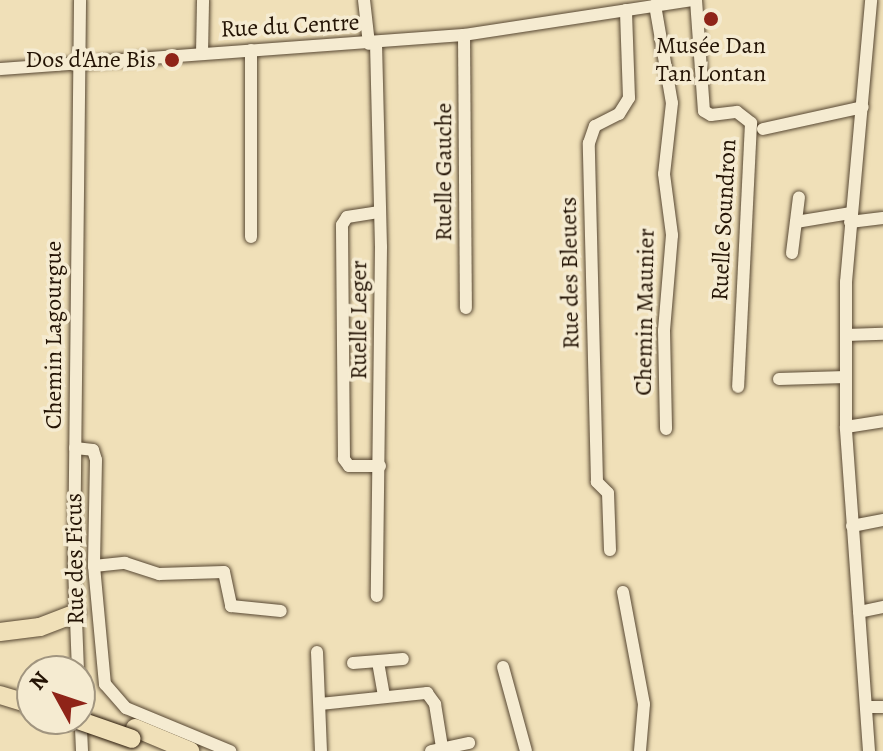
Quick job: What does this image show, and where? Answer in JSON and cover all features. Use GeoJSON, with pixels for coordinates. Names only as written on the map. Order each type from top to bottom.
{"type":"FeatureCollection","features":[{"type":"Feature","properties":{"kind":"highway"},"geometry":{"type":"LineString","coordinates":[[0,632],[40,627],[76,613]]}},
{"type":"Feature","properties":{"kind":"highway"},"geometry":{"type":"LineString","coordinates":[[96,715],[133,733],[157,751]]}},
{"type":"Feature","properties":{"kind":"highway"},"geometry":{"type":"LineString","coordinates":[[96,724],[190,751]]}},
{"type":"Feature","properties":{"kind":"street","name":"Chemin Lagourgue"},"geometry":{"type":"LineString","coordinates":[[77,655],[75,448],[80,0]]}},
{"type":"Feature","properties":{"kind":"street"},"geometry":{"type":"LineString","coordinates":[[202,54],[203,0]]}},
{"type":"Feature","properties":{"kind":"street","name":"Ruelle Leger"},"geometry":{"type":"LineString","coordinates":[[364,0],[373,43],[380,212],[377,596]]}},
{"type":"Feature","properties":{"kind":"street","name":"Rue du Centre"},"geometry":{"type":"LineString","coordinates":[[0,69],[77,60],[464,35],[695,0]]}},
{"type":"Feature","properties":{"kind":"street","name":"Ruelle Soundron"},"geometry":{"type":"LineString","coordinates":[[695,0],[704,111],[711,115],[737,112],[751,123],[738,387]]}},
{"type":"Feature","properties":{"kind":"street"},"geometry":{"type":"LineString","coordinates":[[869,751],[846,427],[846,335],[851,217],[871,0]]}},
{"type":"Feature","properties":{"kind":"street","name":"Chemin Maunier"},"geometry":{"type":"LineString","coordinates":[[655,5],[672,103],[664,174],[672,235],[664,331],[666,429]]}},
{"type":"Feature","properties":{"kind":"street","name":"Rue des Bleuets"},"geometry":{"type":"LineString","coordinates":[[610,550],[608,493],[597,482],[589,143],[595,126],[619,114],[629,98],[626,10]]}},
{"type":"Feature","properties":{"kind":"street","name":"Ruelle Gauche"},"geometry":{"type":"LineString","coordinates":[[464,35],[466,308]]}},
{"type":"Feature","properties":{"kind":"street"},"geometry":{"type":"LineString","coordinates":[[251,50],[251,237]]}},
{"type":"Feature","properties":{"kind":"street"},"geometry":{"type":"LineString","coordinates":[[763,129],[863,107]]}},
{"type":"Feature","properties":{"kind":"street"},"geometry":{"type":"LineString","coordinates":[[792,253],[799,197]]}},
{"type":"Feature","properties":{"kind":"street"},"geometry":{"type":"LineString","coordinates":[[380,212],[347,217],[342,225],[344,459],[349,466],[380,466]]}},
{"type":"Feature","properties":{"kind":"street"},"geometry":{"type":"LineString","coordinates":[[796,222],[851,217],[883,218]]}},
{"type":"Feature","properties":{"kind":"street"},"geometry":{"type":"LineString","coordinates":[[846,335],[883,334]]}},
{"type":"Feature","properties":{"kind":"street"},"geometry":{"type":"LineString","coordinates":[[779,379],[846,377]]}},
{"type":"Feature","properties":{"kind":"street"},"geometry":{"type":"LineString","coordinates":[[846,427],[883,421]]}},
{"type":"Feature","properties":{"kind":"street","name":"Rue des Ficus"},"geometry":{"type":"LineString","coordinates":[[75,448],[93,450],[96,460],[94,566],[100,660],[112,697],[126,708],[230,751]]}},
{"type":"Feature","properties":{"kind":"street"},"geometry":{"type":"LineString","coordinates":[[852,526],[883,520]]}},
{"type":"Feature","properties":{"kind":"street"},"geometry":{"type":"LineString","coordinates":[[94,566],[125,563],[159,574],[224,572],[231,606],[281,611]]}},
{"type":"Feature","properties":{"kind":"street"},"geometry":{"type":"LineString","coordinates":[[623,592],[644,704],[640,751]]}},
{"type":"Feature","properties":{"kind":"street"},"geometry":{"type":"LineString","coordinates":[[859,612],[883,607]]}},
{"type":"Feature","properties":{"kind":"street"},"geometry":{"type":"LineString","coordinates":[[317,652],[321,751]]}},
{"type":"Feature","properties":{"kind":"street"},"geometry":{"type":"LineString","coordinates":[[353,663],[403,659]]}},
{"type":"Feature","properties":{"kind":"street"},"geometry":{"type":"LineString","coordinates":[[378,662],[384,696]]}},
{"type":"Feature","properties":{"kind":"street"},"geometry":{"type":"LineString","coordinates":[[503,667],[526,751]]}},
{"type":"Feature","properties":{"kind":"street"},"geometry":{"type":"LineString","coordinates":[[320,704],[418,692],[431,696],[436,749],[469,743]]}},
{"type":"Feature","properties":{"kind":"street"},"geometry":{"type":"LineString","coordinates":[[866,707],[883,707]]}},
{"type":"Feature","properties":{"kind":"place","name":"Musée Dan Tan Lontan"},"geometry":{"type":"Point","coordinates":[711,19]}},
{"type":"Feature","properties":{"kind":"place","name":"Dos d'Ane Bis"},"geometry":{"type":"Point","coordinates":[172,60]}}]}
